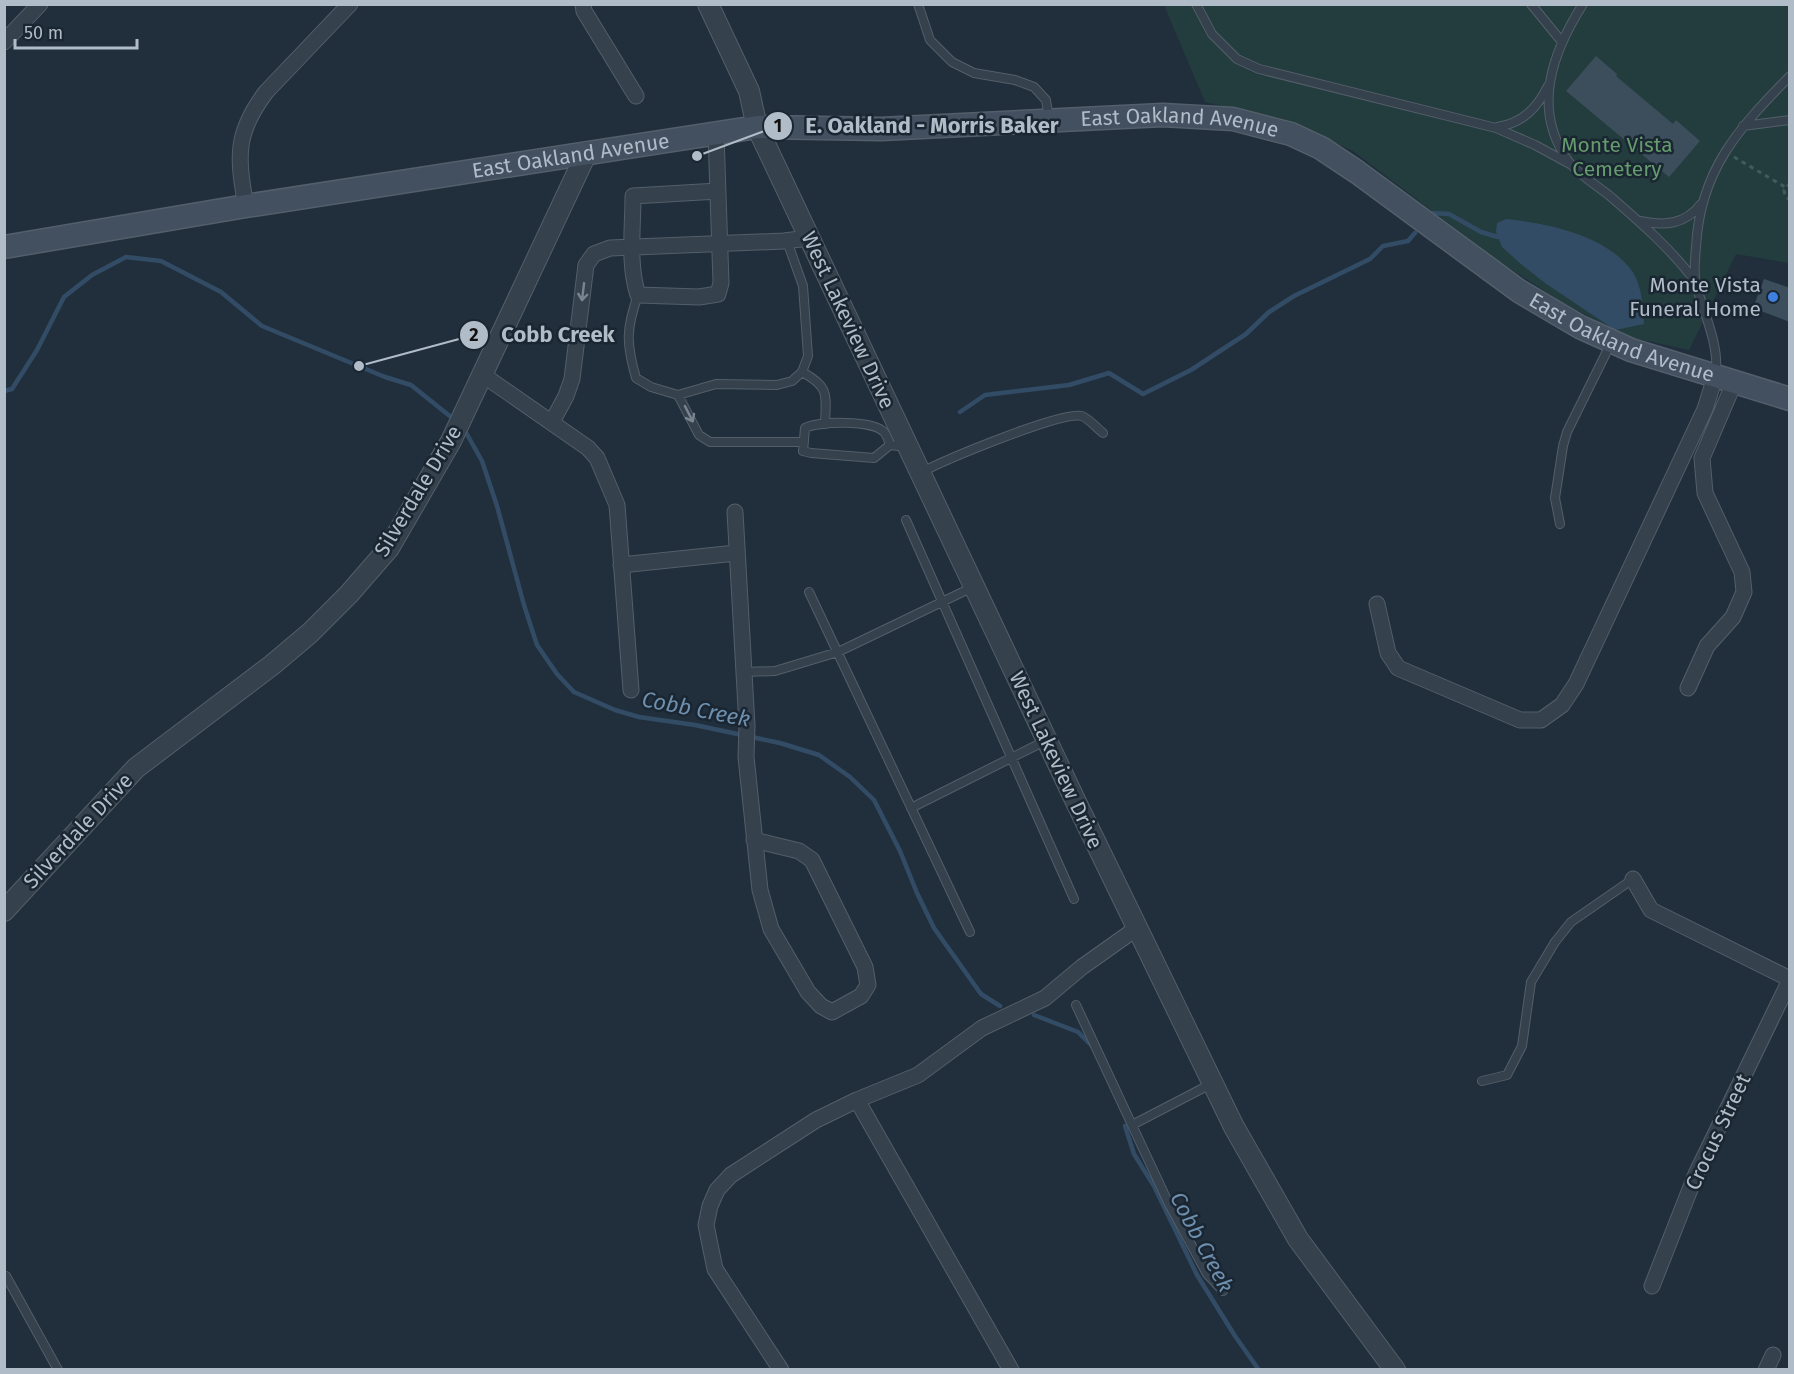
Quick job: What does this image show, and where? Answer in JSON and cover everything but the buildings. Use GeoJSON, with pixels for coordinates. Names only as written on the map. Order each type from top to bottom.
{"type":"FeatureCollection","features":[{"type":"Feature","properties":{"kind":"main road","name":"East Oakland Avenue"},"geometry":{"type":"LineString","coordinates":[[4,246],[587,152],[757,127],[881,129],[1163,115],[1204,116],[1242,121],[1291,134],[1321,148],[1357,171],[1519,291],[1580,327],[1631,350],[1790,399]]}},
{"type":"Feature","properties":{"kind":"street"},"geometry":{"type":"LineString","coordinates":[[4,42],[40,4]]}},
{"type":"Feature","properties":{"kind":"street"},"geometry":{"type":"LineString","coordinates":[[246,206],[240,171],[240,151],[244,129],[254,108],[266,92],[350,4]]}},
{"type":"Feature","properties":{"kind":"street"},"geometry":{"type":"LineString","coordinates":[[583,4],[584,11],[636,96]]}},
{"type":"Feature","properties":{"kind":"street","name":"West Lakeview Drive"},"geometry":{"type":"LineString","coordinates":[[708,4],[750,91],[757,127],[809,238],[899,446],[920,473],[1234,1127],[1298,1239],[1395,1370]]}},
{"type":"Feature","properties":{"kind":"street"},"geometry":{"type":"LineString","coordinates":[[716,134],[720,243],[721,283],[718,294],[699,297],[638,295],[635,286],[633,247],[633,196],[718,191]]}},
{"type":"Feature","properties":{"kind":"street","name":"Silverdale Drive"},"geometry":{"type":"LineString","coordinates":[[10,901],[136,768],[272,665],[310,633],[349,594],[389,548],[451,441],[587,152]]}},
{"type":"Feature","properties":{"kind":"street"},"geometry":{"type":"LineString","coordinates":[[552,422],[572,379],[586,265],[594,254],[610,248],[787,241],[809,238]]}},
{"type":"Feature","properties":{"kind":"street"},"geometry":{"type":"LineString","coordinates":[[483,375],[588,448],[597,458],[617,505],[631,690]]}},
{"type":"Feature","properties":{"kind":"street"},"geometry":{"type":"LineString","coordinates":[[1377,604],[1388,653],[1398,668],[1520,720],[1541,720],[1562,705],[1576,684],[1705,409],[1725,380]]}},
{"type":"Feature","properties":{"kind":"street"},"geometry":{"type":"LineString","coordinates":[[1688,688],[1707,646],[1732,617],[1744,592],[1742,572],[1705,493],[1702,458],[1725,380]]}},
{"type":"Feature","properties":{"kind":"street"},"geometry":{"type":"LineString","coordinates":[[735,512],[747,726],[746,757],[754,840],[760,890],[771,929],[808,992],[821,1006],[832,1012],[861,996],[868,985],[865,967],[812,860],[799,851],[754,840]]}},
{"type":"Feature","properties":{"kind":"street"},"geometry":{"type":"LineString","coordinates":[[621,565],[736,554]]}},
{"type":"Feature","properties":{"kind":"street"},"geometry":{"type":"LineString","coordinates":[[1633,879],[1651,910],[1790,980]]}},
{"type":"Feature","properties":{"kind":"street"},"geometry":{"type":"LineString","coordinates":[[781,1370],[716,1269],[706,1225],[710,1206],[717,1190],[731,1175],[816,1120],[918,1075],[982,1028],[1045,998],[1082,967],[1137,928]]}},
{"type":"Feature","properties":{"kind":"street","name":"Crocus Street"},"geometry":{"type":"LineString","coordinates":[[1652,1286],[1696,1174],[1790,980]]}},
{"type":"Feature","properties":{"kind":"street"},"geometry":{"type":"LineString","coordinates":[[857,1100],[1011,1370]]}},
{"type":"Feature","properties":{"kind":"street"},"geometry":{"type":"LineString","coordinates":[[1766,1370],[1773,1355]]}},
{"type":"Feature","properties":{"kind":"lane"},"geometry":{"type":"LineString","coordinates":[[918,4],[930,40],[952,62],[974,73],[1015,80],[1034,87],[1046,100],[1049,120]]}},
{"type":"Feature","properties":{"kind":"lane"},"geometry":{"type":"LineString","coordinates":[[1196,4],[1212,34],[1237,59],[1259,69],[1496,128],[1527,141],[1570,164],[1638,220],[1672,253],[1695,281]]}},
{"type":"Feature","properties":{"kind":"lane"},"geometry":{"type":"LineString","coordinates":[[1531,4],[1562,42]]}},
{"type":"Feature","properties":{"kind":"lane"},"geometry":{"type":"LineString","coordinates":[[1496,128],[1517,122],[1536,106],[1548,84],[1562,42],[1583,4]]}},
{"type":"Feature","properties":{"kind":"lane"},"geometry":{"type":"LineString","coordinates":[[1725,380],[1695,281],[1696,241],[1702,202],[1725,151],[1743,126],[1790,76]]}},
{"type":"Feature","properties":{"kind":"lane"},"geometry":{"type":"LineString","coordinates":[[1548,84],[1550,118],[1560,147],[1570,164]]}},
{"type":"Feature","properties":{"kind":"lane"},"geometry":{"type":"LineString","coordinates":[[1743,126],[1790,120]]}},
{"type":"Feature","properties":{"kind":"lane"},"geometry":{"type":"LineString","coordinates":[[1638,220],[1656,225],[1675,222],[1694,213],[1702,202]]}},
{"type":"Feature","properties":{"kind":"lane"},"geometry":{"type":"LineString","coordinates":[[638,295],[628,330],[629,355],[636,378],[651,387],[678,395],[716,384],[777,385],[792,381],[802,372],[808,356],[803,286],[787,241]]}},
{"type":"Feature","properties":{"kind":"lane"},"geometry":{"type":"LineString","coordinates":[[1560,524],[1555,498],[1567,432],[1612,342]]}},
{"type":"Feature","properties":{"kind":"lane"},"geometry":{"type":"LineString","coordinates":[[802,372],[823,387],[826,397],[825,424]]}},
{"type":"Feature","properties":{"kind":"lane"},"geometry":{"type":"LineString","coordinates":[[678,395],[699,435],[710,442],[804,442]]}},
{"type":"Feature","properties":{"kind":"lane"},"geometry":{"type":"LineString","coordinates":[[920,473],[943,461],[1068,416],[1082,416],[1103,434]]}},
{"type":"Feature","properties":{"kind":"lane"},"geometry":{"type":"LineString","coordinates":[[849,423],[876,427],[899,446],[874,458],[803,451],[805,428],[812,424],[849,423]]}},
{"type":"Feature","properties":{"kind":"lane"},"geometry":{"type":"LineString","coordinates":[[906,520],[1074,899]]}},
{"type":"Feature","properties":{"kind":"lane"},"geometry":{"type":"LineString","coordinates":[[744,672],[775,671],[838,652],[974,586]]}},
{"type":"Feature","properties":{"kind":"lane"},"geometry":{"type":"LineString","coordinates":[[809,592],[970,932]]}},
{"type":"Feature","properties":{"kind":"lane"},"geometry":{"type":"LineString","coordinates":[[911,808],[1047,740]]}},
{"type":"Feature","properties":{"kind":"lane"},"geometry":{"type":"LineString","coordinates":[[1482,1081],[1507,1075],[1517,1056],[1522,1046],[1531,982],[1555,942],[1570,922],[1633,879]]}},
{"type":"Feature","properties":{"kind":"lane"},"geometry":{"type":"LineString","coordinates":[[1076,1005],[1168,1202],[1207,1274],[1223,1291]]}},
{"type":"Feature","properties":{"kind":"lane"},"geometry":{"type":"LineString","coordinates":[[1132,1125],[1212,1083]]}},
{"type":"Feature","properties":{"kind":"lane"},"geometry":{"type":"LineString","coordinates":[[6,1276],[58,1370]]}},
{"type":"Feature","properties":{"kind":"path"},"geometry":{"type":"LineString","coordinates":[[1725,151],[1785,187]]}},
{"type":"Feature","properties":{"kind":"path"},"geometry":{"type":"LineString","coordinates":[[1790,183],[1785,187],[1784,193],[1790,200]]}},
{"type":"Feature","properties":{"kind":"green space","name":"Monte Vista Cemetery"},"geometry":{"type":"Polygon","coordinates":[[[1164,5],[1789,5],[1789,263],[1736,254],[1689,350],[1625,336],[1560,301],[1500,262],[1353,151],[1284,119],[1205,102],[1164,5]]]}},
{"type":"Feature","properties":{"kind":"water"},"geometry":{"type":"Polygon","coordinates":[[[1506,219],[1555,227],[1604,246],[1629,267],[1637,280],[1644,324],[1615,330],[1545,283],[1502,247],[1496,232],[1497,223],[1506,219]]]}},
{"type":"Feature","properties":{"kind":"waterway"},"geometry":{"type":"LineString","coordinates":[[1431,213],[1449,214],[1481,232],[1498,237]]}},
{"type":"Feature","properties":{"kind":"waterway"},"geometry":{"type":"LineString","coordinates":[[960,412],[985,395],[1069,385],[1109,373],[1143,394],[1191,370],[1246,334],[1269,312],[1294,296],[1370,259],[1383,246],[1408,241],[1415,233]]}},
{"type":"Feature","properties":{"kind":"waterway","name":"Cobb Creek"},"geometry":{"type":"LineString","coordinates":[[4,391],[12,389],[37,350],[64,297],[92,275],[126,257],[161,261],[221,292],[262,326],[385,377],[411,385],[456,421]]}},
{"type":"Feature","properties":{"kind":"waterway","name":"Cobb Creek"},"geometry":{"type":"LineString","coordinates":[[464,429],[482,461],[537,645],[557,674],[574,692],[615,710],[639,717],[695,725],[780,743],[819,755],[850,777],[874,800],[900,851],[934,928],[981,994],[1000,1006]]}},
{"type":"Feature","properties":{"kind":"waterway","name":"Cobb Creek"},"geometry":{"type":"LineString","coordinates":[[1034,1015],[1078,1032],[1092,1046]]}},
{"type":"Feature","properties":{"kind":"waterway","name":"Cobb Creek"},"geometry":{"type":"LineString","coordinates":[[1125,1126],[1134,1154],[1154,1186],[1197,1275],[1259,1370]]}},
{"type":"Feature","properties":{"kind":"place","name":"E. Oakland - Morris Baker"},"geometry":{"type":"Point","coordinates":[697,156]}},
{"type":"Feature","properties":{"kind":"place","name":"Monte Vista Funeral Home"},"geometry":{"type":"Point","coordinates":[1773,297]}},
{"type":"Feature","properties":{"kind":"place","name":"Cobb Creek"},"geometry":{"type":"Point","coordinates":[359,366]}}]}
